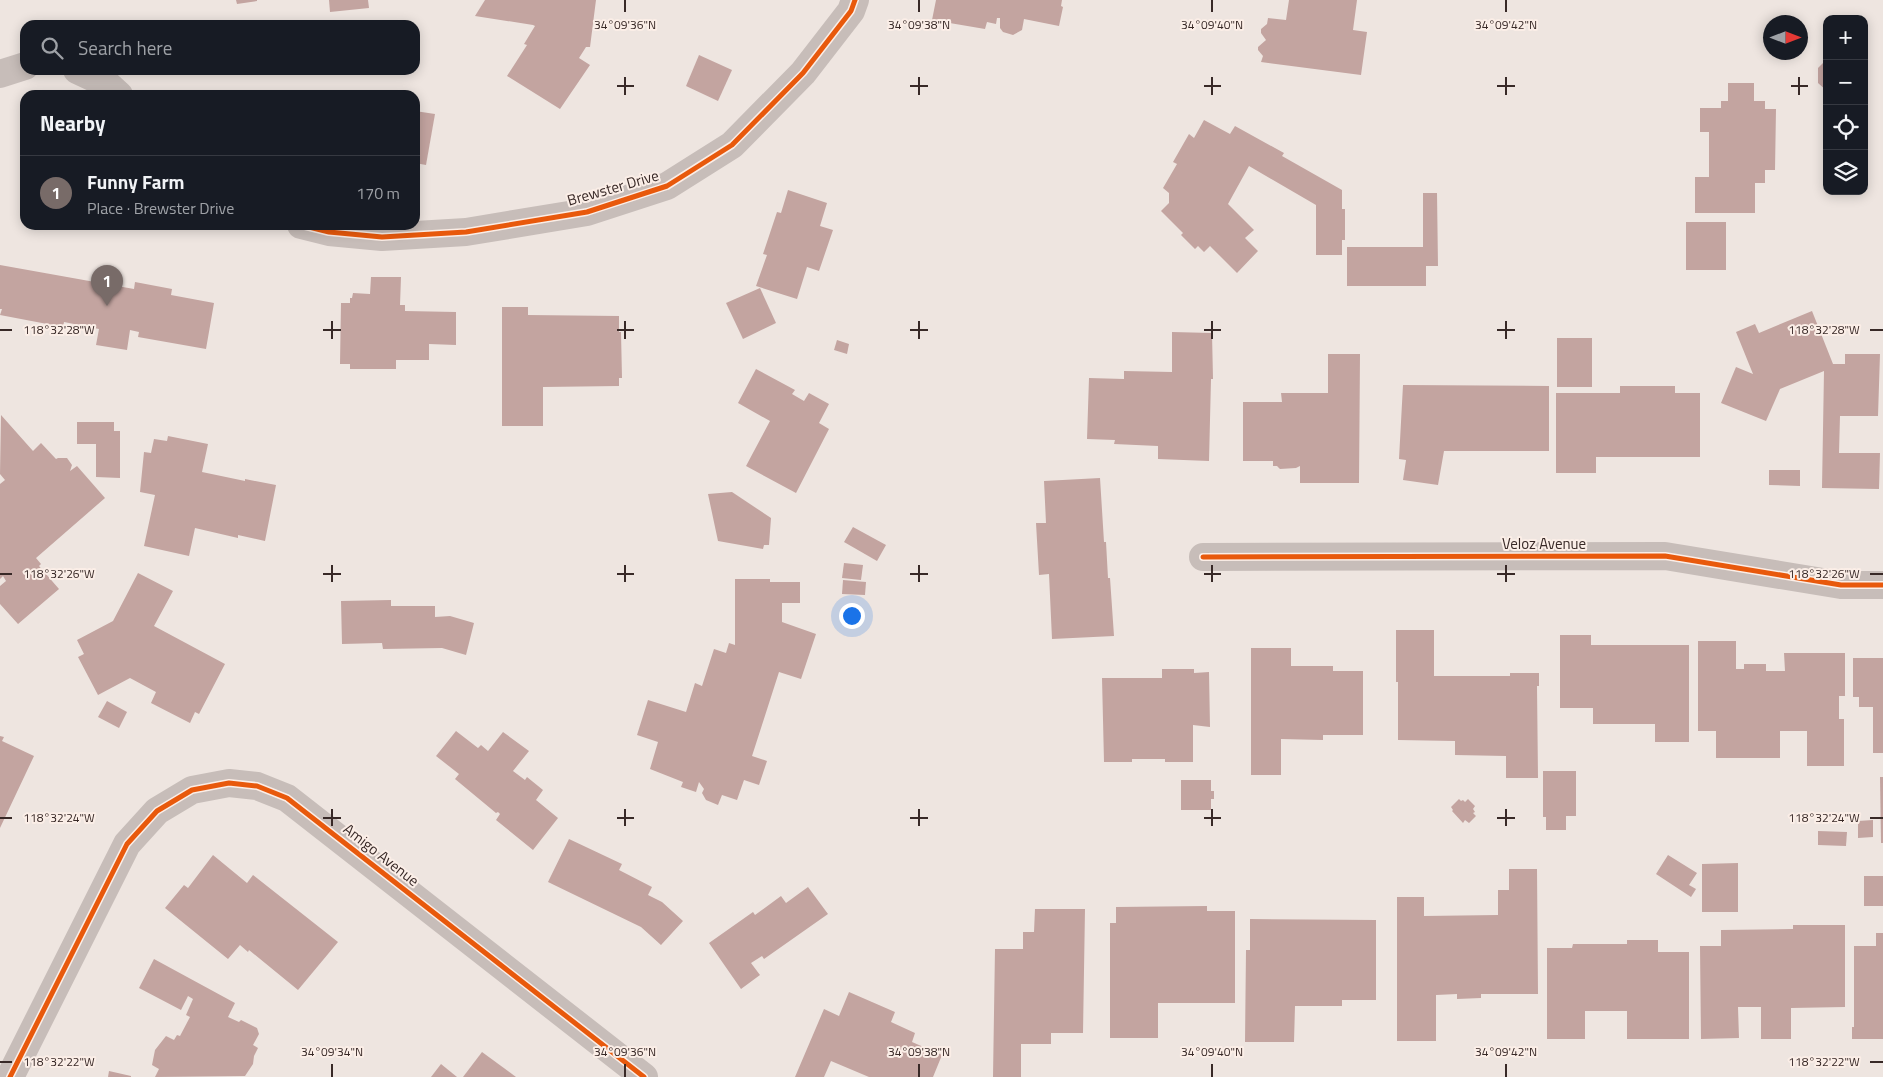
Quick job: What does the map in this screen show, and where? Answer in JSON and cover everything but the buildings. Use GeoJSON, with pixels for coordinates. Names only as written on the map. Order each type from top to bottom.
{"type":"FeatureCollection","features":[{"type":"Feature","properties":{"kind":"street","name":"Brewster Drive"},"geometry":{"type":"LineString","coordinates":[[321,230],[382,237],[466,232],[587,212],[667,186],[732,144],[803,73],[850,12],[855,0]]}},
{"type":"Feature","properties":{"kind":"street"},"geometry":{"type":"LineString","coordinates":[[0,74],[20,68]]}},
{"type":"Feature","properties":{"kind":"street"},"geometry":{"type":"LineString","coordinates":[[88,75],[107,84],[114,90]]}},
{"type":"Feature","properties":{"kind":"street","name":"Veloz Avenue"},"geometry":{"type":"LineString","coordinates":[[1203,557],[1665,556],[1841,584],[1883,584]]}},
{"type":"Feature","properties":{"kind":"street","name":"Amigo Avenue"},"geometry":{"type":"LineString","coordinates":[[10,1077],[127,844],[157,811],[192,790],[229,782],[257,786],[287,798],[644,1077]]}},
{"type":"Feature","properties":{"kind":"cycle path"},"geometry":{"type":"LineString","coordinates":[[321,230],[382,237],[466,232],[587,212],[667,186],[732,145],[803,73],[851,11],[855,0]]}},
{"type":"Feature","properties":{"kind":"cycle path"},"geometry":{"type":"LineString","coordinates":[[1203,557],[1665,556],[1841,585],[1883,585]]}},
{"type":"Feature","properties":{"kind":"cycle path"},"geometry":{"type":"LineString","coordinates":[[10,1077],[127,844],[157,811],[192,790],[229,783],[257,786],[287,798],[644,1077]]}},
{"type":"Feature","properties":{"kind":"place","name":"Funny Farm"},"geometry":{"type":"Point","coordinates":[107,306]}}]}
